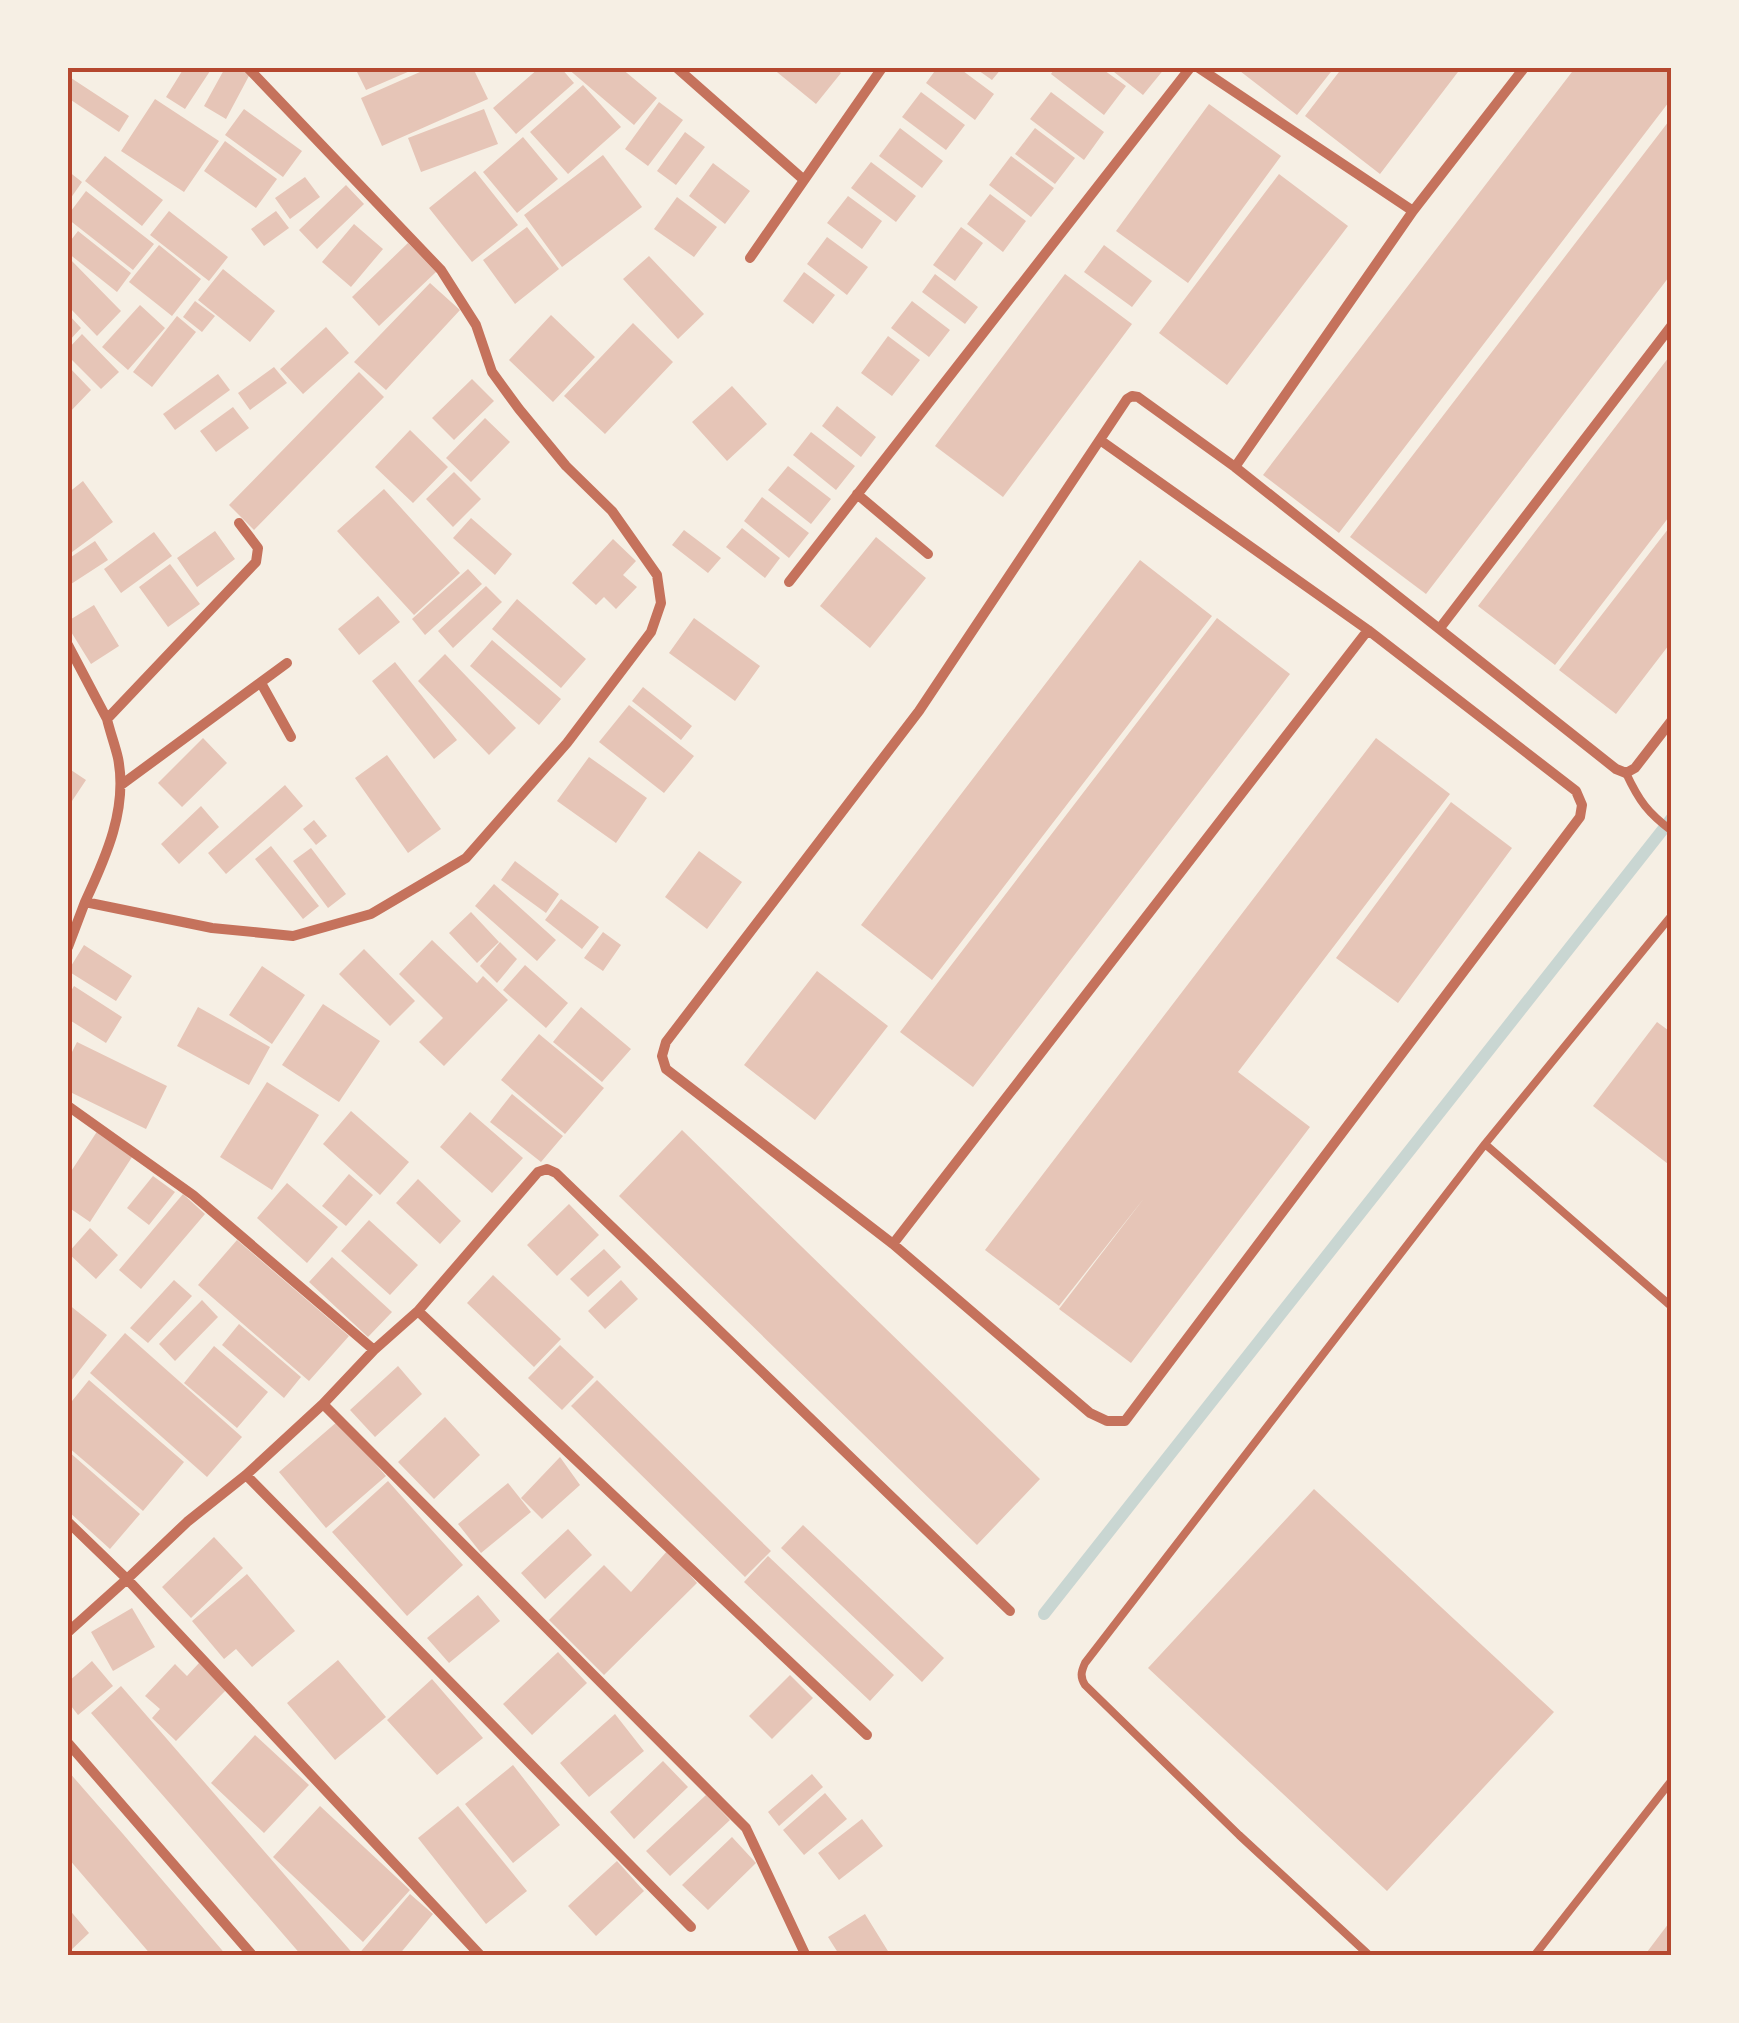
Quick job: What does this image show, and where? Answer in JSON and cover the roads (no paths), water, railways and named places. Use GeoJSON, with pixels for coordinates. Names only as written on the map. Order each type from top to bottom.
{"type":"FeatureCollection","features":[{"type":"Feature","properties":{"kind":"street"},"geometry":{"type":"LineString","coordinates":[[84,902],[212,928],[293,936],[372,914],[466,858],[567,743],[651,632],[661,603],[657,575],[612,511],[566,466],[492,372],[476,325],[441,270],[248,68]]}},
{"type":"Feature","properties":{"kind":"street"},"geometry":{"type":"LineString","coordinates":[[677,68],[804,180]]}},
{"type":"Feature","properties":{"kind":"street"},"geometry":{"type":"LineString","coordinates":[[750,258],[882,68]]}},
{"type":"Feature","properties":{"kind":"street"},"geometry":{"type":"LineString","coordinates":[[789,582],[1190,68]]}},
{"type":"Feature","properties":{"kind":"street"},"geometry":{"type":"LineString","coordinates":[[1199,68],[1413,211]]}},
{"type":"Feature","properties":{"kind":"street"},"geometry":{"type":"LineString","coordinates":[[1234,467],[1413,211],[1524,68]]}},
{"type":"Feature","properties":{"kind":"street"},"geometry":{"type":"LineString","coordinates":[[1440,628],[1672,324]]}},
{"type":"Feature","properties":{"kind":"street"},"geometry":{"type":"LineString","coordinates":[[1100,440],[1368,630],[1576,792],[1582,805],[1580,818],[1124,1420],[1107,1421],[1090,1413],[893,1244],[666,1069],[662,1056],[666,1042],[920,711],[1127,399],[1138,397],[1234,467],[1616,770],[1626,774],[1635,768],[1672,720]]}},
{"type":"Feature","properties":{"kind":"street"},"geometry":{"type":"LineString","coordinates":[[857,494],[928,554]]}},
{"type":"Feature","properties":{"kind":"street"},"geometry":{"type":"LineString","coordinates":[[107,719],[256,562],[258,548],[239,523]]}},
{"type":"Feature","properties":{"kind":"street"},"geometry":{"type":"LineString","coordinates":[[893,1244],[1368,630]]}},
{"type":"Feature","properties":{"kind":"street"},"geometry":{"type":"LineString","coordinates":[[68,644],[107,719],[118,758],[120,785],[113,832],[68,947]]}},
{"type":"Feature","properties":{"kind":"street"},"geometry":{"type":"LineString","coordinates":[[120,785],[287,663]]}},
{"type":"Feature","properties":{"kind":"street"},"geometry":{"type":"LineString","coordinates":[[260,683],[291,738]]}},
{"type":"Feature","properties":{"kind":"street"},"geometry":{"type":"LineString","coordinates":[[68,1106],[193,1195],[374,1350]]}},
{"type":"Feature","properties":{"kind":"street"},"geometry":{"type":"LineString","coordinates":[[68,1632],[323,1404],[418,1310],[538,1172],[547,1168],[556,1172],[1010,1611]]}},
{"type":"Feature","properties":{"kind":"street"},"geometry":{"type":"LineString","coordinates":[[418,1310],[866,1735]]}},
{"type":"Feature","properties":{"kind":"street"},"geometry":{"type":"LineString","coordinates":[[323,1404],[746,1828],[806,1956]]}},
{"type":"Feature","properties":{"kind":"street"},"geometry":{"type":"LineString","coordinates":[[246,1475],[691,1927]]}},
{"type":"Feature","properties":{"kind":"street"},"geometry":{"type":"LineString","coordinates":[[68,1522],[128,1580],[481,1956]]}},
{"type":"Feature","properties":{"kind":"street"},"geometry":{"type":"LineString","coordinates":[[68,1743],[253,1956]]}},
{"type":"Feature","properties":{"kind":"lane"},"geometry":{"type":"LineString","coordinates":[[1626,774],[1648,813],[1672,831]]}},
{"type":"Feature","properties":{"kind":"lane"},"geometry":{"type":"LineString","coordinates":[[1370,1956],[1086,1685],[1082,1672],[1485,1144],[1672,915]]}},
{"type":"Feature","properties":{"kind":"lane"},"geometry":{"type":"LineString","coordinates":[[1485,1144],[1672,1308]]}},
{"type":"Feature","properties":{"kind":"lane"},"geometry":{"type":"LineString","coordinates":[[1534,1956],[1672,1780]]}},
{"type":"Feature","properties":{"kind":"waterway"},"geometry":{"type":"LineString","coordinates":[[1044,1614],[1672,818]]}}]}
